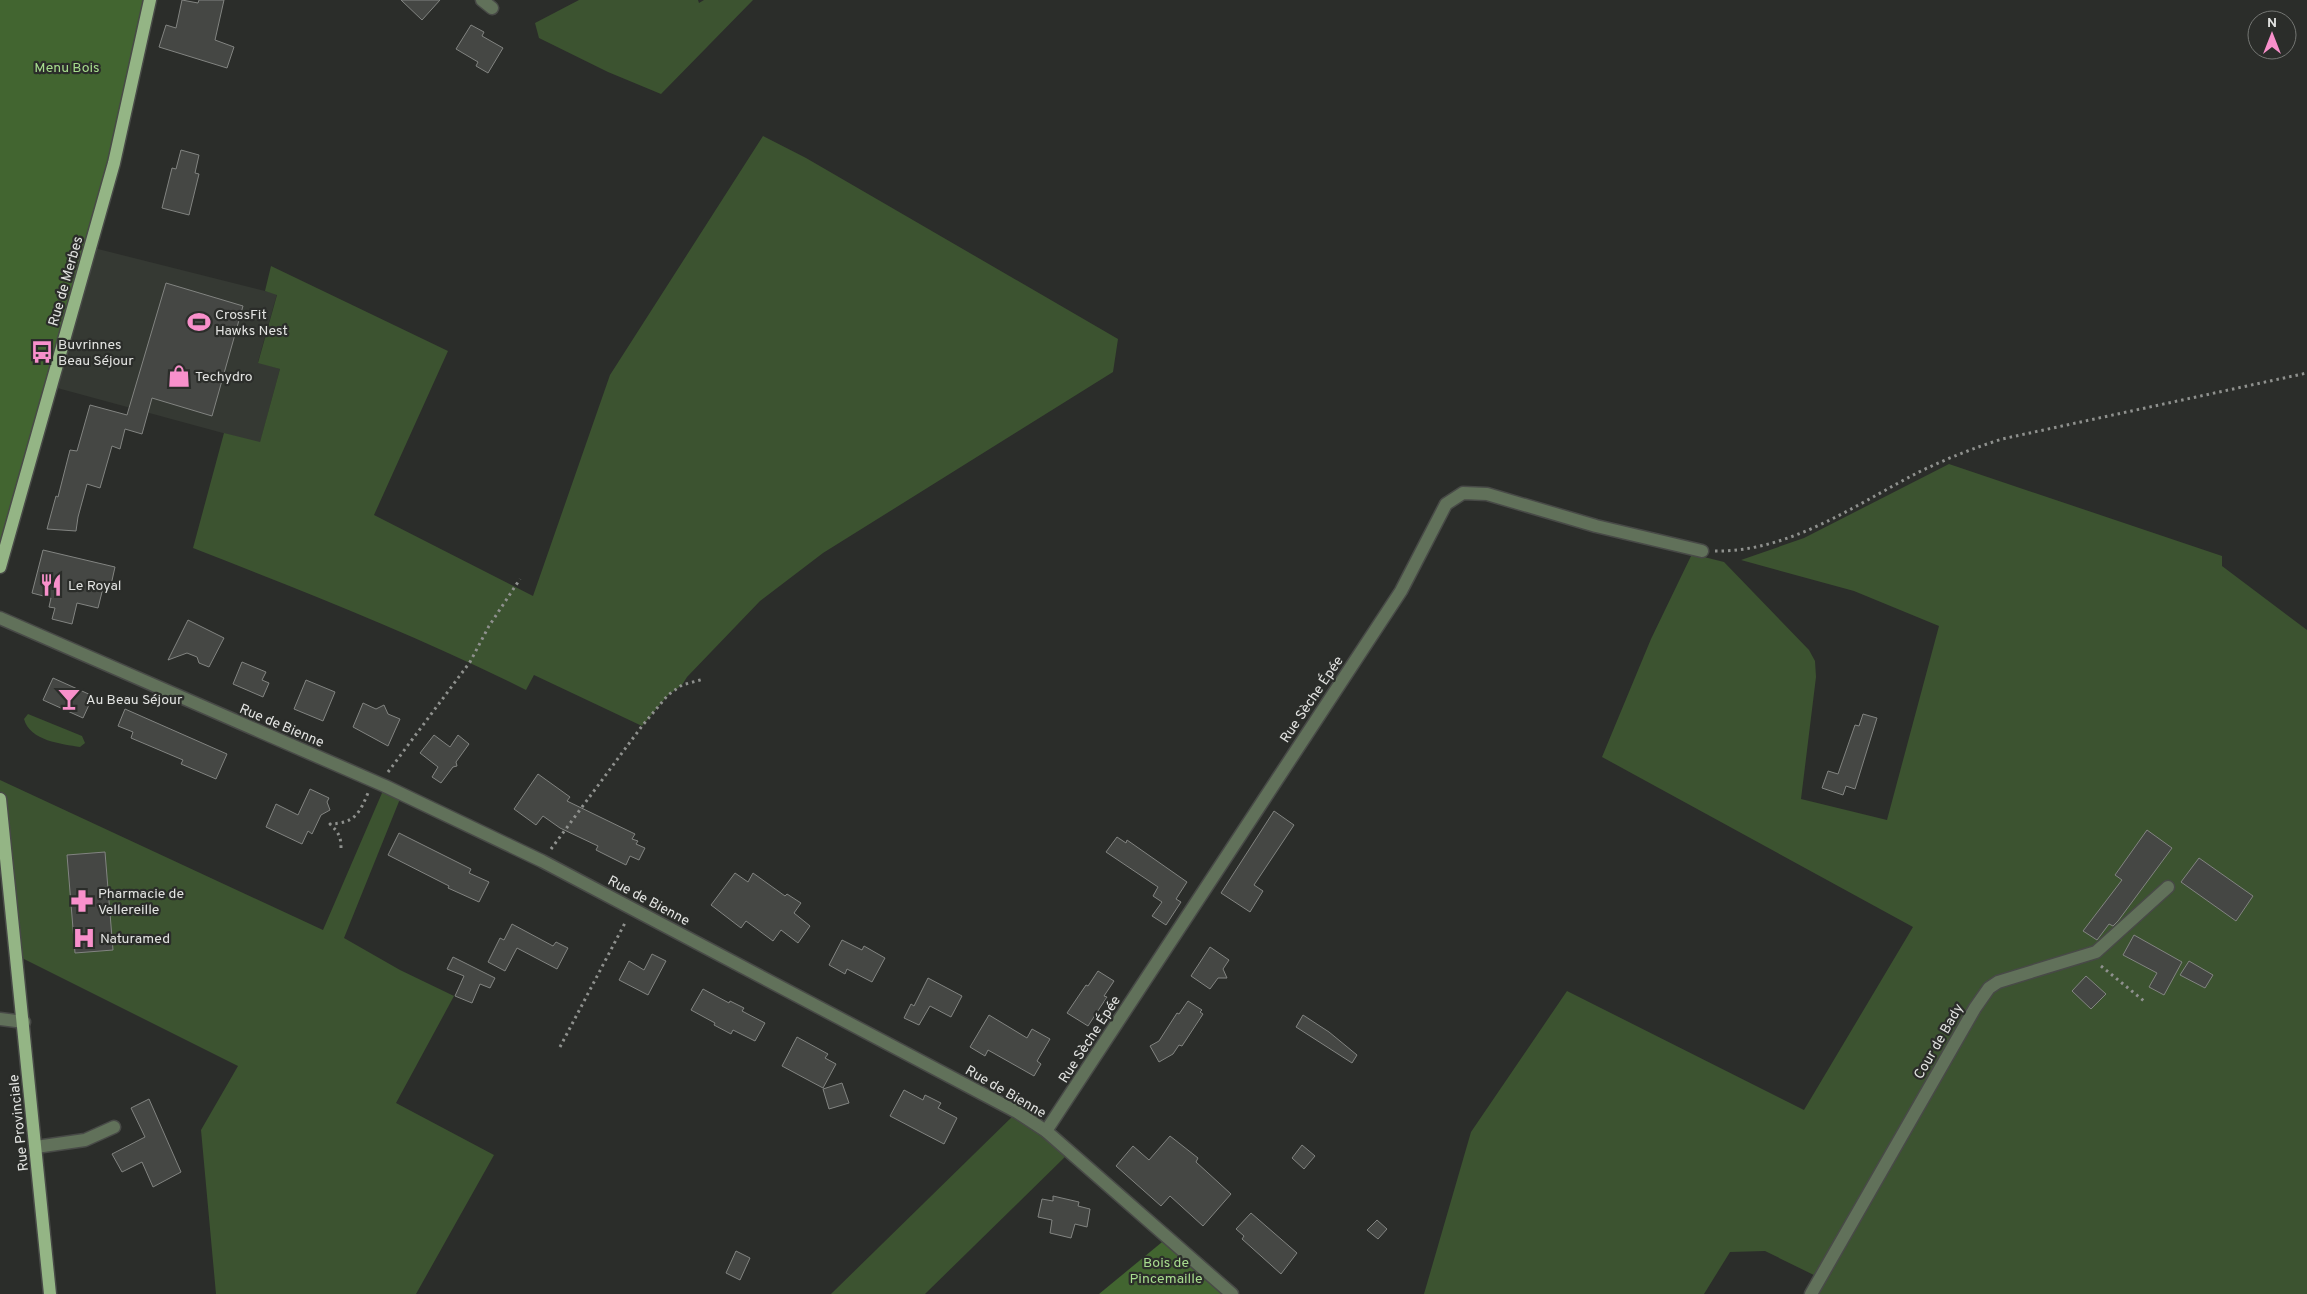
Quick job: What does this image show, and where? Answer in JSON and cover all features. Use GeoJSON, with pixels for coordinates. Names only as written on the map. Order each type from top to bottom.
{"type":"FeatureCollection","features":[{"type":"Feature","properties":{"kind":"main road","name":"Rue de Merbes"},"geometry":{"type":"LineString","coordinates":[[0,567],[4,547],[114,163],[150,0]]}},
{"type":"Feature","properties":{"kind":"main road","name":"Rue Provinciale"},"geometry":{"type":"LineString","coordinates":[[0,799],[50,1294]]}},
{"type":"Feature","properties":{"kind":"street","name":"Rue Sèche Épée"},"geometry":{"type":"LineString","coordinates":[[1046,1131],[1401,591],[1446,504],[1463,493],[1487,494],[1596,526],[1702,551]]}},
{"type":"Feature","properties":{"kind":"street","name":"Rue de Bienne"},"geometry":{"type":"LineString","coordinates":[[0,618],[376,782],[542,861],[1009,1108],[1046,1131],[1232,1294]]}},
{"type":"Feature","properties":{"kind":"street","name":"Cour de Bady"},"geometry":{"type":"LineString","coordinates":[[1811,1294],[1982,997],[1989,988],[2008,977],[2096,952],[2168,887]]}},
{"type":"Feature","properties":{"kind":"street"},"geometry":{"type":"LineString","coordinates":[[0,1019],[24,1022]]}},
{"type":"Feature","properties":{"kind":"street"},"geometry":{"type":"LineString","coordinates":[[36,1147],[85,1140],[114,1128]]}},
{"type":"Feature","properties":{"kind":"path"},"geometry":{"type":"LineString","coordinates":[[1702,551],[1734,552],[1796,536],[1965,450],[2002,439],[2307,373]]}},
{"type":"Feature","properties":{"kind":"path"},"geometry":{"type":"LineString","coordinates":[[341,848],[341,838],[338,831],[330,824],[342,824],[358,815],[376,782],[470,662],[489,626],[520,579]]}},
{"type":"Feature","properties":{"kind":"path"},"geometry":{"type":"LineString","coordinates":[[542,861],[642,726],[668,695],[682,685],[704,679]]}},
{"type":"Feature","properties":{"kind":"path"},"geometry":{"type":"LineString","coordinates":[[560,1047],[633,908]]}},
{"type":"Feature","properties":{"kind":"path"},"geometry":{"type":"LineString","coordinates":[[2087,955],[2144,1001]]}},
{"type":"Feature","properties":{"kind":"shaded area"},"geometry":{"type":"Polygon","coordinates":[[[90,247],[277,294],[258,362],[280,369],[260,443],[50,386],[90,247]]]}},
{"type":"Feature","properties":{"kind":"green space","name":"Menu Bois"},"geometry":{"type":"Polygon","coordinates":[[[0,0],[150,0],[114,163],[0,567],[0,0]]]}},
{"type":"Feature","properties":{"kind":"green space"},"geometry":{"type":"Polygon","coordinates":[[[579,0],[698,0],[699,3],[704,0],[753,0],[661,94],[608,72],[539,38],[535,23],[579,0]]]}},
{"type":"Feature","properties":{"kind":"green space"},"geometry":{"type":"Polygon","coordinates":[[[763,136],[806,158],[1118,339],[1113,372],[823,553],[760,601],[687,677],[682,685],[668,695],[642,726],[534,675],[526,690],[403,633],[193,548],[224,433],[260,442],[280,369],[258,363],[277,295],[265,291],[271,266],[448,351],[374,515],[533,596],[610,375],[763,136]]]}},
{"type":"Feature","properties":{"kind":"green space"},"geometry":{"type":"Polygon","coordinates":[[[1949,464],[2222,556],[2222,566],[2307,630],[2307,1294],[1816,1294],[1824,1280],[1765,1251],[1730,1252],[1704,1294],[1424,1294],[1471,1132],[1567,991],[1804,1110],[1913,927],[1602,757],[1651,639],[1692,554],[1724,562],[1809,650],[1815,661],[1816,677],[1801,799],[1887,820],[1939,626],[1854,591],[1741,560],[1804,538],[1949,464]]]}},
{"type":"Feature","properties":{"kind":"green space"},"geometry":{"type":"Polygon","coordinates":[[[28,714],[82,736],[85,743],[80,747],[56,743],[40,737],[27,726],[24,719],[28,714]]]}},
{"type":"Feature","properties":{"kind":"green space"},"geometry":{"type":"Polygon","coordinates":[[[0,780],[323,930],[385,786],[402,794],[344,938],[400,970],[454,996],[396,1103],[494,1155],[416,1294],[216,1294],[201,1130],[238,1066],[16,955],[0,799],[0,780]]]}},
{"type":"Feature","properties":{"kind":"green space"},"geometry":{"type":"Polygon","coordinates":[[[1017,1112],[1070,1152],[925,1294],[831,1294],[1017,1112]]]}},
{"type":"Feature","properties":{"kind":"green space","name":"Bois de Pincemaille"},"geometry":{"type":"Polygon","coordinates":[[[1167,1238],[1232,1294],[1099,1294],[1167,1238]]]}},
{"type":"Feature","properties":{"kind":"building"},"geometry":{"type":"Polygon","coordinates":[[[182,0],[198,3],[199,0],[224,0],[215,40],[234,47],[227,68],[159,47],[166,25],[176,28],[182,0]]]}},
{"type":"Feature","properties":{"kind":"building"},"geometry":{"type":"Polygon","coordinates":[[[401,0],[440,0],[422,20],[401,0]]]}},
{"type":"Feature","properties":{"kind":"building"},"geometry":{"type":"Polygon","coordinates":[[[471,25],[484,32],[482,36],[503,48],[488,73],[476,66],[478,62],[456,49],[471,25]]]}},
{"type":"Feature","properties":{"kind":"building"},"geometry":{"type":"Polygon","coordinates":[[[181,150],[199,155],[195,173],[199,174],[189,215],[162,208],[172,168],[176,169],[181,150]]]}},
{"type":"Feature","properties":{"kind":"building"},"geometry":{"type":"Polygon","coordinates":[[[166,283],[243,306],[212,416],[152,398],[142,434],[125,429],[120,449],[112,446],[100,488],[87,484],[76,531],[47,529],[56,496],[58,497],[70,450],[77,451],[90,405],[127,415],[166,283]]]}},
{"type":"Feature","properties":{"kind":"building"},"geometry":{"type":"Polygon","coordinates":[[[43,550],[115,567],[111,585],[104,584],[98,608],[77,603],[72,624],[52,619],[55,608],[49,607],[51,598],[32,593],[43,550]]]}},
{"type":"Feature","properties":{"kind":"building"},"geometry":{"type":"Polygon","coordinates":[[[188,620],[224,638],[209,667],[199,663],[197,657],[187,653],[168,660],[188,620]]]}},
{"type":"Feature","properties":{"kind":"building"},"geometry":{"type":"Polygon","coordinates":[[[242,662],[266,672],[262,680],[269,683],[263,697],[233,684],[242,662]]]}},
{"type":"Feature","properties":{"kind":"building"},"geometry":{"type":"Polygon","coordinates":[[[53,678],[93,696],[83,718],[43,700],[53,678]]]}},
{"type":"Feature","properties":{"kind":"building"},"geometry":{"type":"Polygon","coordinates":[[[306,680],[335,692],[323,721],[294,709],[306,680]]]}},
{"type":"Feature","properties":{"kind":"building"},"geometry":{"type":"Polygon","coordinates":[[[363,703],[376,709],[384,705],[388,714],[400,719],[388,746],[353,727],[363,703]]]}},
{"type":"Feature","properties":{"kind":"building"},"geometry":{"type":"Polygon","coordinates":[[[125,709],[227,754],[216,779],[181,764],[183,760],[131,738],[133,732],[118,726],[125,709]]]}},
{"type":"Feature","properties":{"kind":"building"},"geometry":{"type":"Polygon","coordinates":[[[1863,714],[1877,718],[1855,789],[1846,786],[1843,795],[1822,788],[1828,771],[1838,774],[1855,725],[1859,726],[1863,714]]]}},
{"type":"Feature","properties":{"kind":"building"},"geometry":{"type":"Polygon","coordinates":[[[434,735],[450,747],[458,735],[469,744],[456,762],[457,766],[453,767],[441,783],[432,777],[438,767],[420,753],[434,735]]]}},
{"type":"Feature","properties":{"kind":"building"},"geometry":{"type":"Polygon","coordinates":[[[538,774],[570,797],[567,801],[635,834],[632,839],[638,841],[636,844],[645,848],[639,860],[630,856],[626,865],[596,850],[598,846],[560,828],[543,816],[536,825],[514,809],[538,774]]]}},
{"type":"Feature","properties":{"kind":"building"},"geometry":{"type":"Polygon","coordinates":[[[310,789],[329,798],[327,802],[330,810],[321,815],[312,834],[308,831],[302,844],[266,827],[276,804],[298,815],[310,789]]]}},
{"type":"Feature","properties":{"kind":"building"},"geometry":{"type":"Polygon","coordinates":[[[1274,811],[1294,825],[1254,885],[1263,891],[1250,912],[1221,893],[1274,811]]]}},
{"type":"Feature","properties":{"kind":"building"},"geometry":{"type":"Polygon","coordinates":[[[2147,830],[2172,848],[2118,921],[2113,926],[2109,924],[2097,940],[2083,931],[2122,880],[2115,875],[2147,830]]]}},
{"type":"Feature","properties":{"kind":"building"},"geometry":{"type":"Polygon","coordinates":[[[399,833],[471,869],[469,873],[489,882],[479,902],[448,888],[449,886],[388,855],[399,833]]]}},
{"type":"Feature","properties":{"kind":"building"},"geometry":{"type":"Polygon","coordinates":[[[1117,837],[1126,843],[1127,840],[1187,882],[1176,899],[1181,902],[1166,925],[1152,916],[1162,902],[1153,896],[1158,887],[1106,852],[1117,837]]]}},
{"type":"Feature","properties":{"kind":"building"},"geometry":{"type":"Polygon","coordinates":[[[105,852],[113,950],[75,953],[67,855],[105,852]]]}},
{"type":"Feature","properties":{"kind":"building"},"geometry":{"type":"Polygon","coordinates":[[[2199,858],[2253,896],[2236,921],[2181,882],[2199,858]]]}},
{"type":"Feature","properties":{"kind":"building"},"geometry":{"type":"Polygon","coordinates":[[[735,873],[748,882],[753,873],[785,896],[787,894],[801,903],[794,913],[810,926],[798,943],[781,930],[773,941],[746,921],[741,928],[711,905],[735,873]]]}},
{"type":"Feature","properties":{"kind":"building"},"geometry":{"type":"Polygon","coordinates":[[[512,924],[553,946],[556,942],[568,948],[557,969],[517,948],[505,971],[488,962],[500,938],[504,940],[512,924]]]}},
{"type":"Feature","properties":{"kind":"building"},"geometry":{"type":"Polygon","coordinates":[[[2134,935],[2182,962],[2164,995],[2149,987],[2157,973],[2123,955],[2134,935]]]}},
{"type":"Feature","properties":{"kind":"building"},"geometry":{"type":"Polygon","coordinates":[[[842,940],[862,950],[864,946],[885,958],[872,982],[847,969],[845,974],[829,965],[842,940]]]}},
{"type":"Feature","properties":{"kind":"building"},"geometry":{"type":"Polygon","coordinates":[[[1210,947],[1229,960],[1223,969],[1227,978],[1218,978],[1210,989],[1191,976],[1210,947]]]}},
{"type":"Feature","properties":{"kind":"building"},"geometry":{"type":"Polygon","coordinates":[[[652,954],[666,961],[648,995],[619,980],[629,961],[644,970],[652,954]]]}},
{"type":"Feature","properties":{"kind":"building"},"geometry":{"type":"Polygon","coordinates":[[[453,957],[495,978],[490,988],[480,984],[472,1003],[455,996],[464,976],[447,969],[453,957]]]}},
{"type":"Feature","properties":{"kind":"building"},"geometry":{"type":"Polygon","coordinates":[[[2189,961],[2213,975],[2205,988],[2180,975],[2189,961]]]}},
{"type":"Feature","properties":{"kind":"building"},"geometry":{"type":"Polygon","coordinates":[[[1098,971],[1114,981],[1104,996],[1107,997],[1088,1026],[1067,1013],[1098,971]]]}},
{"type":"Feature","properties":{"kind":"building"},"geometry":{"type":"Polygon","coordinates":[[[2086,976],[2106,994],[2091,1009],[2072,991],[2086,976]]]}},
{"type":"Feature","properties":{"kind":"building"},"geometry":{"type":"Polygon","coordinates":[[[928,978],[962,996],[951,1017],[930,1006],[919,1025],[904,1018],[911,1004],[914,1006],[928,978]]]}},
{"type":"Feature","properties":{"kind":"building"},"geometry":{"type":"Polygon","coordinates":[[[703,989],[729,1003],[730,1001],[744,1008],[742,1011],[765,1023],[755,1041],[733,1030],[731,1034],[691,1010],[703,989]]]}},
{"type":"Feature","properties":{"kind":"building"},"geometry":{"type":"Polygon","coordinates":[[[1188,1001],[1202,1010],[1200,1012],[1203,1014],[1182,1046],[1179,1045],[1173,1054],[1159,1062],[1150,1046],[1159,1041],[1177,1013],[1179,1014],[1188,1001]]]}},
{"type":"Feature","properties":{"kind":"building"},"geometry":{"type":"Polygon","coordinates":[[[989,1015],[1027,1038],[1032,1029],[1050,1039],[1037,1061],[1041,1064],[1034,1076],[988,1050],[985,1056],[970,1047],[989,1015]]]}},
{"type":"Feature","properties":{"kind":"building"},"geometry":{"type":"Polygon","coordinates":[[[1303,1015],[1329,1032],[1357,1055],[1352,1063],[1296,1027],[1303,1015]]]}},
{"type":"Feature","properties":{"kind":"building"},"geometry":{"type":"Polygon","coordinates":[[[797,1037],[828,1054],[825,1058],[836,1064],[823,1088],[782,1066],[797,1037]]]}},
{"type":"Feature","properties":{"kind":"building"},"geometry":{"type":"Polygon","coordinates":[[[842,1083],[849,1103],[829,1109],[823,1089],[842,1083]]]}},
{"type":"Feature","properties":{"kind":"building"},"geometry":{"type":"Polygon","coordinates":[[[904,1090],[923,1100],[925,1095],[941,1103],[938,1108],[957,1118],[944,1144],[890,1116],[904,1090]]]}},
{"type":"Feature","properties":{"kind":"building"},"geometry":{"type":"Polygon","coordinates":[[[149,1099],[181,1172],[153,1187],[142,1162],[122,1172],[112,1154],[145,1137],[131,1108],[149,1099]]]}},
{"type":"Feature","properties":{"kind":"building"},"geometry":{"type":"Polygon","coordinates":[[[1170,1136],[1198,1158],[1196,1162],[1231,1194],[1203,1226],[1170,1196],[1161,1206],[1116,1166],[1133,1146],[1149,1160],[1170,1136]]]}},
{"type":"Feature","properties":{"kind":"building"},"geometry":{"type":"Polygon","coordinates":[[[1302,1145],[1315,1156],[1304,1169],[1292,1158],[1302,1145]]]}},
{"type":"Feature","properties":{"kind":"building"},"geometry":{"type":"Polygon","coordinates":[[[1053,1196],[1079,1202],[1078,1206],[1090,1209],[1087,1227],[1075,1224],[1071,1238],[1050,1233],[1052,1220],[1038,1217],[1042,1199],[1053,1201],[1053,1196]]]}},
{"type":"Feature","properties":{"kind":"building"},"geometry":{"type":"Polygon","coordinates":[[[1251,1213],[1297,1253],[1281,1274],[1242,1239],[1244,1236],[1236,1229],[1251,1213]]]}},
{"type":"Feature","properties":{"kind":"building"},"geometry":{"type":"Polygon","coordinates":[[[1377,1220],[1387,1229],[1378,1239],[1367,1230],[1377,1220]]]}},
{"type":"Feature","properties":{"kind":"building"},"geometry":{"type":"Polygon","coordinates":[[[736,1251],[750,1258],[740,1280],[726,1273],[736,1251]]]}},
{"type":"Feature","properties":{"kind":"place","name":"CrossFit Hawks Nest"},"geometry":{"type":"Point","coordinates":[199,322]}},
{"type":"Feature","properties":{"kind":"place","name":"Buvrinnes Beau Séjour"},"geometry":{"type":"Point","coordinates":[42,352]}},
{"type":"Feature","properties":{"kind":"place","name":"Techydro"},"geometry":{"type":"Point","coordinates":[179,376]}},
{"type":"Feature","properties":{"kind":"place","name":"Le Royal"},"geometry":{"type":"Point","coordinates":[51,585]}},
{"type":"Feature","properties":{"kind":"place","name":"Au Beau Séjour"},"geometry":{"type":"Point","coordinates":[69,699]}},
{"type":"Feature","properties":{"kind":"place","name":"Pharmacie de Vellereille"},"geometry":{"type":"Point","coordinates":[82,901]}},
{"type":"Feature","properties":{"kind":"place","name":"Naturamed"},"geometry":{"type":"Point","coordinates":[84,938]}}]}
